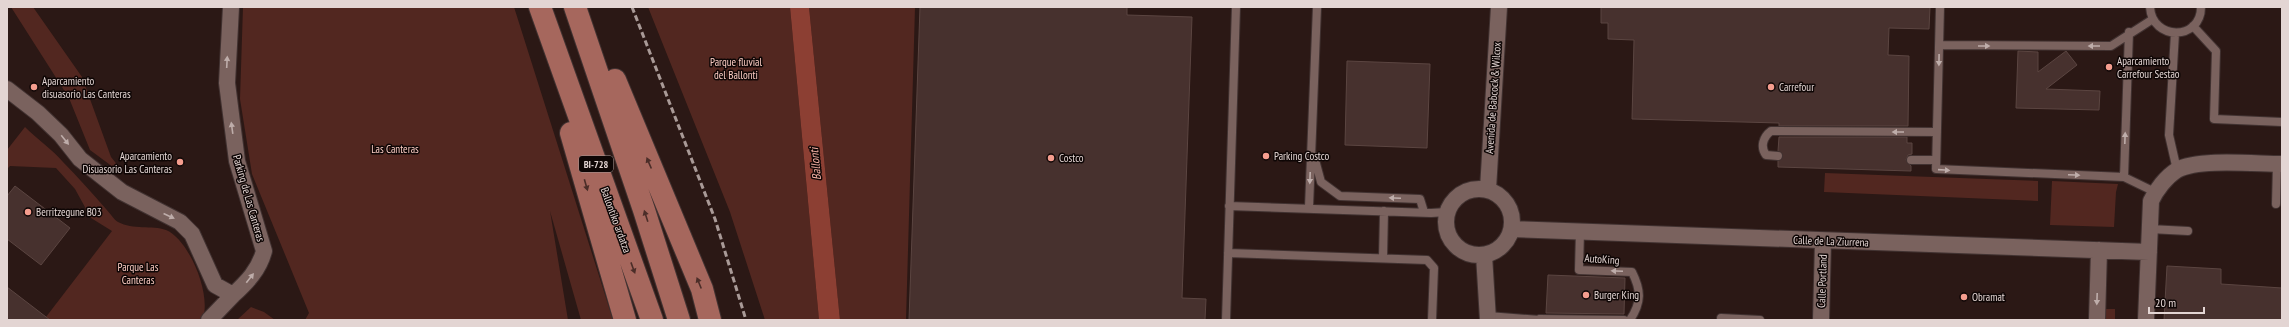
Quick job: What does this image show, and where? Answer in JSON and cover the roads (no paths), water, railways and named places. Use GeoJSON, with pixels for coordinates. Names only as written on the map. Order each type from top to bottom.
{"type":"FeatureCollection","features":[{"type":"Feature","properties":{"kind":"main road","name":"Ballontiko ardatza"},"geometry":{"type":"LineString","coordinates":[[540,7],[652,320]]}},
{"type":"Feature","properties":{"kind":"main road","name":"BI-728"},"geometry":{"type":"LineString","coordinates":[[575,7],[679,320]]}},
{"type":"Feature","properties":{"kind":"main road"},"geometry":{"type":"LineString","coordinates":[[551,38],[573,141],[625,320]]}},
{"type":"Feature","properties":{"kind":"main road"},"geometry":{"type":"LineString","coordinates":[[588,44],[610,68],[702,288],[710,320]]}},
{"type":"Feature","properties":{"kind":"street","name":"Parking de Las Canteras"},"geometry":{"type":"LineString","coordinates":[[209,320],[248,281],[261,262],[264,251],[237,161],[227,83],[231,7]]}},
{"type":"Feature","properties":{"kind":"street","name":"Avenida de Babcock & Wilcox"},"geometry":{"type":"LineString","coordinates":[[1488,189],[1499,7]]}},
{"type":"Feature","properties":{"kind":"street"},"geometry":{"type":"LineString","coordinates":[[7,90],[38,113],[61,135],[80,159],[122,192],[180,222],[192,234],[215,285],[233,295]]}},
{"type":"Feature","properties":{"kind":"street"},"geometry":{"type":"LineString","coordinates":[[2146,320],[2151,201],[2155,192],[2177,170],[2205,163],[2279,164]]}},
{"type":"Feature","properties":{"kind":"street"},"geometry":{"type":"LineString","coordinates":[[1479,188],[1488,189],[1505,200],[1513,218],[1512,229],[1503,247],[1484,255],[1465,252],[1451,240],[1446,221],[1447,212],[1451,204],[1463,192],[1479,188]]}},
{"type":"Feature","properties":{"kind":"street","name":"Calle de La Ziurrena"},"geometry":{"type":"LineString","coordinates":[[1512,229],[2149,252]]}},
{"type":"Feature","properties":{"kind":"street","name":"Calle Portland"},"geometry":{"type":"LineString","coordinates":[[1821,320],[1823,241]]}},
{"type":"Feature","properties":{"kind":"street"},"geometry":{"type":"LineString","coordinates":[[2076,250],[2089,263],[2098,277]]}},
{"type":"Feature","properties":{"kind":"street"},"geometry":{"type":"LineString","coordinates":[[2097,320],[2099,250]]}},
{"type":"Feature","properties":{"kind":"street"},"geometry":{"type":"LineString","coordinates":[[1484,255],[1488,318]]}},
{"type":"Feature","properties":{"kind":"lane"},"geometry":{"type":"LineString","coordinates":[[1226,320],[1236,7]]}},
{"type":"Feature","properties":{"kind":"lane"},"geometry":{"type":"LineString","coordinates":[[1309,207],[1317,7]]}},
{"type":"Feature","properties":{"kind":"lane"},"geometry":{"type":"LineString","coordinates":[[1940,7],[1936,169],[2124,177],[2155,192]]}},
{"type":"Feature","properties":{"kind":"lane"},"geometry":{"type":"LineString","coordinates":[[2150,7],[2153,19],[2164,31],[2175,33],[2189,30],[2198,19],[2201,7]]}},
{"type":"Feature","properties":{"kind":"lane"},"geometry":{"type":"LineString","coordinates":[[1939,45],[2111,46],[2129,32],[2153,19]]}},
{"type":"Feature","properties":{"kind":"lane"},"geometry":{"type":"LineString","coordinates":[[2193,26],[2216,51],[2214,118],[2282,122]]}},
{"type":"Feature","properties":{"kind":"lane"},"geometry":{"type":"LineString","coordinates":[[2124,177],[2129,32]]}},
{"type":"Feature","properties":{"kind":"lane"},"geometry":{"type":"LineString","coordinates":[[2175,33],[2170,135],[2177,170]]}},
{"type":"Feature","properties":{"kind":"lane"},"geometry":{"type":"LineString","coordinates":[[1778,156],[1766,155],[1763,151],[1762,143],[1766,134],[1771,131],[1937,132]]}},
{"type":"Feature","properties":{"kind":"lane"},"geometry":{"type":"LineString","coordinates":[[1312,149],[1321,182],[1340,196],[1420,199],[1424,212]]}},
{"type":"Feature","properties":{"kind":"lane"},"geometry":{"type":"LineString","coordinates":[[1911,160],[1936,160]]}},
{"type":"Feature","properties":{"kind":"lane"},"geometry":{"type":"LineString","coordinates":[[2276,204],[2279,164]]}},
{"type":"Feature","properties":{"kind":"lane"},"geometry":{"type":"LineString","coordinates":[[1229,206],[1309,207],[1384,211],[1447,212]]}},
{"type":"Feature","properties":{"kind":"lane"},"geometry":{"type":"LineString","coordinates":[[1383,258],[1384,211]]}},
{"type":"Feature","properties":{"kind":"lane"},"geometry":{"type":"LineString","coordinates":[[2150,229],[2188,231]]}},
{"type":"Feature","properties":{"kind":"lane","name":"AutoKing"},"geometry":{"type":"LineString","coordinates":[[1580,232],[1579,270],[1632,272],[1638,284],[1639,296],[1638,309],[1630,320]]}},
{"type":"Feature","properties":{"kind":"lane"},"geometry":{"type":"LineString","coordinates":[[1228,253],[1421,259],[1431,263],[1434,268],[1432,320]]}},
{"type":"Feature","properties":{"kind":"lane"},"geometry":{"type":"LineString","coordinates":[[1488,318],[1624,320]]}},
{"type":"Feature","properties":{"kind":"lane"},"geometry":{"type":"LineString","coordinates":[[1721,318],[1760,320]]}},
{"type":"Feature","properties":{"kind":"water","name":"Ballonti"},"geometry":{"type":"Polygon","coordinates":[[[790,7],[809,7],[840,320],[819,320],[790,7]]]}},
{"type":"Feature","properties":{"kind":"railway"},"geometry":{"type":"LineString","coordinates":[[632,7],[715,219],[746,320]]}},
{"type":"Feature","properties":{"kind":"place","name":"Aparcamiento Carrefour Sestao"},"geometry":{"type":"Point","coordinates":[2109,67]}},
{"type":"Feature","properties":{"kind":"place","name":"Aparcamiento disuasorio Las Canteras"},"geometry":{"type":"Point","coordinates":[34,87]}},
{"type":"Feature","properties":{"kind":"place","name":"Carrefour"},"geometry":{"type":"Point","coordinates":[1771,87]}},
{"type":"Feature","properties":{"kind":"place","name":"Parking Costco"},"geometry":{"type":"Point","coordinates":[1266,156]}},
{"type":"Feature","properties":{"kind":"place","name":"Costco"},"geometry":{"type":"Point","coordinates":[1051,158]}},
{"type":"Feature","properties":{"kind":"place","name":"Aparcamiento Disuasorio Las Canteras"},"geometry":{"type":"Point","coordinates":[180,162]}},
{"type":"Feature","properties":{"kind":"place","name":"Berritzegune B03"},"geometry":{"type":"Point","coordinates":[28,212]}},
{"type":"Feature","properties":{"kind":"place","name":"Burger King"},"geometry":{"type":"Point","coordinates":[1586,295]}},
{"type":"Feature","properties":{"kind":"place","name":"Obramat"},"geometry":{"type":"Point","coordinates":[1964,297]}},
{"type":"Feature","properties":{"kind":"park label","name":"Parque fluvial del Ballonti"},"geometry":{"type":"Point","coordinates":[736,68]}},
{"type":"Feature","properties":{"kind":"park label","name":"Las Canteras"},"geometry":{"type":"Point","coordinates":[395,149]}},
{"type":"Feature","properties":{"kind":"park label","name":"Parque Las Canteras"},"geometry":{"type":"Point","coordinates":[138,273]}}]}
